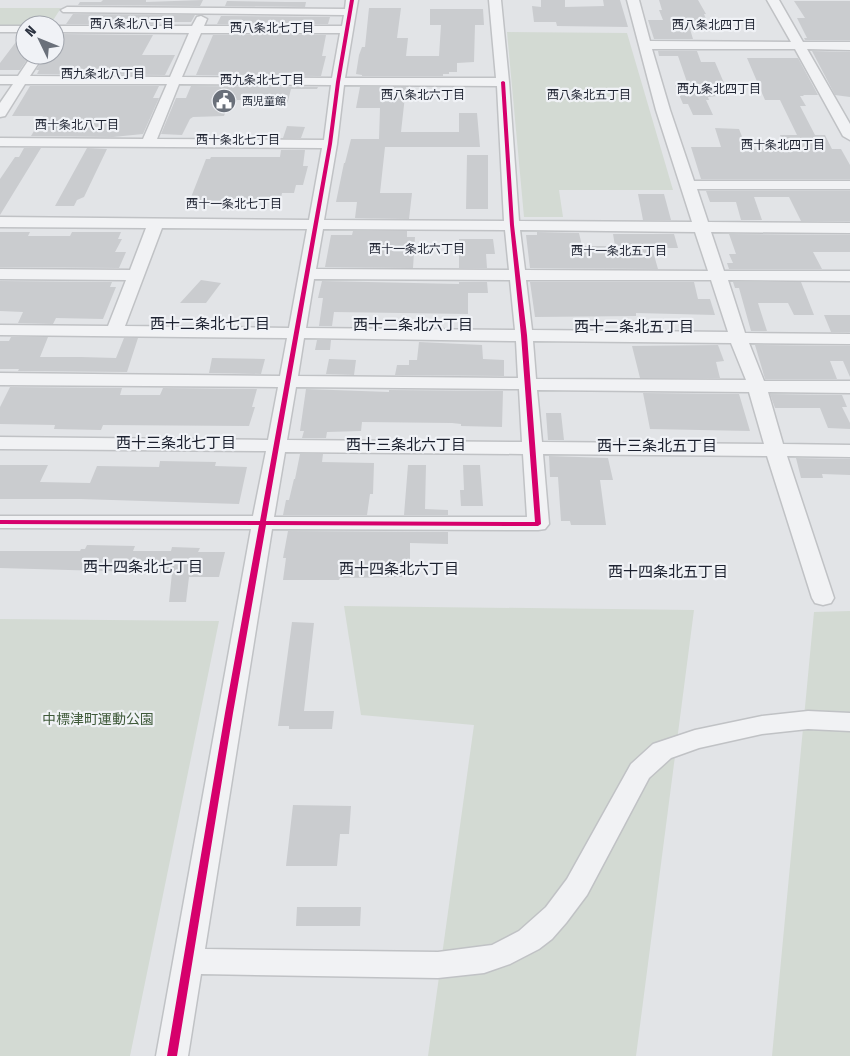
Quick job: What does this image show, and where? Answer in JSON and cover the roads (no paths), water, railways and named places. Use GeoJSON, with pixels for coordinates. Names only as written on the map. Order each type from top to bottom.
{"type":"FeatureCollection","features":[{"type":"Feature","properties":{"kind":"street"},"geometry":{"type":"LineString","coordinates":[[74,0],[55,29],[347,30]]}},
{"type":"Feature","properties":{"kind":"street"},"geometry":{"type":"LineString","coordinates":[[0,522],[538,524],[534,447],[512,225],[503,82],[495,0]]}},
{"type":"Feature","properties":{"kind":"street"},"geometry":{"type":"LineString","coordinates":[[633,0],[663,110],[703,226],[739,340],[757,386],[774,450],[823,598]]}},
{"type":"Feature","properties":{"kind":"street"},"geometry":{"type":"LineString","coordinates":[[773,0],[850,136]]}},
{"type":"Feature","properties":{"kind":"street"},"geometry":{"type":"LineString","coordinates":[[67,10],[207,5],[351,6],[330,144],[229,713],[172,1056]]}},
{"type":"Feature","properties":{"kind":"street"},"geometry":{"type":"LineString","coordinates":[[148,143],[207,5]]}},
{"type":"Feature","properties":{"kind":"street"},"geometry":{"type":"LineString","coordinates":[[0,29],[15,29]]}},
{"type":"Feature","properties":{"kind":"street"},"geometry":{"type":"LineString","coordinates":[[646,45],[850,46]]}},
{"type":"Feature","properties":{"kind":"street"},"geometry":{"type":"LineString","coordinates":[[0,112],[31,65]]}},
{"type":"Feature","properties":{"kind":"street"},"geometry":{"type":"LineString","coordinates":[[0,80],[503,82]]}},
{"type":"Feature","properties":{"kind":"street"},"geometry":{"type":"LineString","coordinates":[[0,142],[330,144]]}},
{"type":"Feature","properties":{"kind":"street"},"geometry":{"type":"LineString","coordinates":[[688,185],[850,185]]}},
{"type":"Feature","properties":{"kind":"street"},"geometry":{"type":"LineString","coordinates":[[0,222],[850,228]]}},
{"type":"Feature","properties":{"kind":"street"},"geometry":{"type":"LineString","coordinates":[[114,332],[156,222]]}},
{"type":"Feature","properties":{"kind":"street"},"geometry":{"type":"LineString","coordinates":[[306,274],[518,273],[850,276]]}},
{"type":"Feature","properties":{"kind":"street"},"geometry":{"type":"LineString","coordinates":[[0,274],[136,275]]}},
{"type":"Feature","properties":{"kind":"street"},"geometry":{"type":"LineString","coordinates":[[0,330],[524,335],[739,340],[850,339]]}},
{"type":"Feature","properties":{"kind":"street"},"geometry":{"type":"LineString","coordinates":[[0,379],[850,387]]}},
{"type":"Feature","properties":{"kind":"street"},"geometry":{"type":"LineString","coordinates":[[0,443],[850,451]]}},
{"type":"Feature","properties":{"kind":"street"},"geometry":{"type":"LineString","coordinates":[[188,961],[438,965],[478,961],[500,955],[529,940],[556,915],[577,887],[640,772],[662,751],[695,738],[762,725],[808,720],[850,722]]}},
{"type":"Feature","properties":{"kind":"place","name":"西児童館"},"geometry":{"type":"Point","coordinates":[224,101]}},
{"type":"Feature","properties":{"kind":"district","name":"西八条北八丁目"},"geometry":{"type":"Point","coordinates":[132,24]}},
{"type":"Feature","properties":{"kind":"district","name":"西八条北四丁目"},"geometry":{"type":"Point","coordinates":[714,25]}},
{"type":"Feature","properties":{"kind":"district","name":"西八条北七丁目"},"geometry":{"type":"Point","coordinates":[272,28]}},
{"type":"Feature","properties":{"kind":"district","name":"西九条北八丁目"},"geometry":{"type":"Point","coordinates":[103,74]}},
{"type":"Feature","properties":{"kind":"district","name":"西九条北七丁目"},"geometry":{"type":"Point","coordinates":[262,80]}},
{"type":"Feature","properties":{"kind":"district","name":"西九条北四丁目"},"geometry":{"type":"Point","coordinates":[719,89]}},
{"type":"Feature","properties":{"kind":"district","name":"西八条北六丁目"},"geometry":{"type":"Point","coordinates":[423,95]}},
{"type":"Feature","properties":{"kind":"district","name":"西八条北五丁目"},"geometry":{"type":"Point","coordinates":[589,95]}},
{"type":"Feature","properties":{"kind":"district","name":"西十条北八丁目"},"geometry":{"type":"Point","coordinates":[77,125]}},
{"type":"Feature","properties":{"kind":"district","name":"西十条北七丁目"},"geometry":{"type":"Point","coordinates":[238,140]}},
{"type":"Feature","properties":{"kind":"district","name":"西十条北四丁目"},"geometry":{"type":"Point","coordinates":[783,145]}},
{"type":"Feature","properties":{"kind":"district","name":"西十一条北七丁目"},"geometry":{"type":"Point","coordinates":[234,204]}},
{"type":"Feature","properties":{"kind":"district","name":"西十一条北六丁目"},"geometry":{"type":"Point","coordinates":[417,249]}},
{"type":"Feature","properties":{"kind":"district","name":"西十一条北五丁目"},"geometry":{"type":"Point","coordinates":[619,251]}},
{"type":"Feature","properties":{"kind":"district","name":"西十二条北七丁目"},"geometry":{"type":"Point","coordinates":[210,324]}},
{"type":"Feature","properties":{"kind":"district","name":"西十二条北六丁目"},"geometry":{"type":"Point","coordinates":[413,325]}},
{"type":"Feature","properties":{"kind":"district","name":"西十二条北五丁目"},"geometry":{"type":"Point","coordinates":[634,327]}},
{"type":"Feature","properties":{"kind":"district","name":"西十三条北七丁目"},"geometry":{"type":"Point","coordinates":[176,443]}},
{"type":"Feature","properties":{"kind":"district","name":"西十三条北六丁目"},"geometry":{"type":"Point","coordinates":[406,445]}},
{"type":"Feature","properties":{"kind":"district","name":"西十三条北五丁目"},"geometry":{"type":"Point","coordinates":[657,446]}},
{"type":"Feature","properties":{"kind":"district","name":"西十四条北七丁目"},"geometry":{"type":"Point","coordinates":[143,567]}},
{"type":"Feature","properties":{"kind":"district","name":"西十四条北六丁目"},"geometry":{"type":"Point","coordinates":[399,569]}},
{"type":"Feature","properties":{"kind":"district","name":"西十四条北五丁目"},"geometry":{"type":"Point","coordinates":[668,572]}},
{"type":"Feature","properties":{"kind":"park label","name":"中標津町運動公園"},"geometry":{"type":"Point","coordinates":[98,719]}}]}
